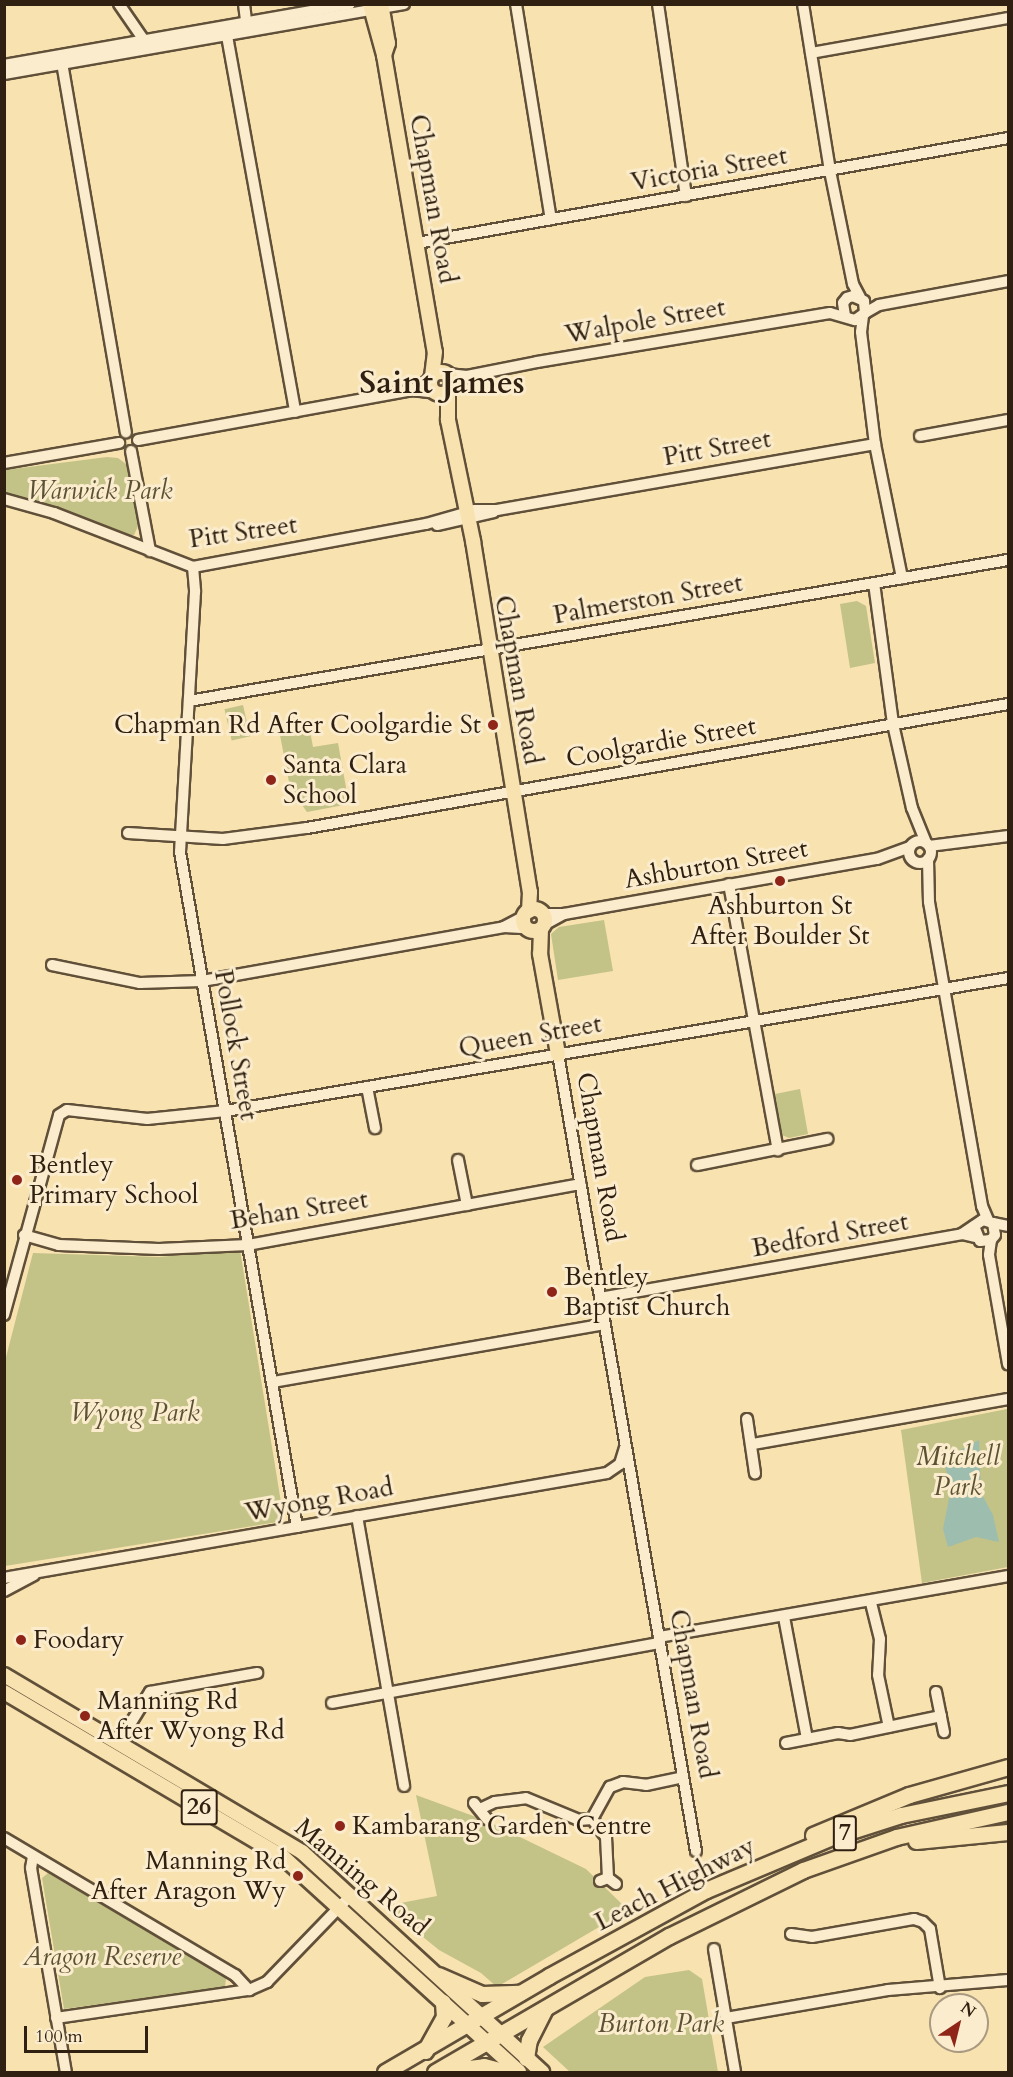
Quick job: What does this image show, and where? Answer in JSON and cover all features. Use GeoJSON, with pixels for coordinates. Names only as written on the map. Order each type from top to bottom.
{"type":"FeatureCollection","features":[{"type":"Feature","properties":{"kind":"highway"},"geometry":{"type":"LineString","coordinates":[[706,1890],[840,1821],[909,1795],[1008,1767]]}},
{"type":"Feature","properties":{"kind":"highway","name":"Leach Highway"},"geometry":{"type":"LineString","coordinates":[[385,2073],[549,1976],[706,1890],[832,1837],[901,1815],[1008,1793]]}},
{"type":"Feature","properties":{"kind":"highway","name":"Leach Highway"},"geometry":{"type":"LineString","coordinates":[[435,2073],[669,1936],[839,1856],[896,1837],[1008,1812]]}},
{"type":"Feature","properties":{"kind":"highway"},"geometry":{"type":"LineString","coordinates":[[839,1856],[954,1835],[1008,1832]]}},
{"type":"Feature","properties":{"kind":"highway"},"geometry":{"type":"LineString","coordinates":[[438,1975],[476,1993],[523,1992]]}},
{"type":"Feature","properties":{"kind":"highway"},"geometry":{"type":"LineString","coordinates":[[425,2051],[444,2016],[443,2002]]}},
{"type":"Feature","properties":{"kind":"highway"},"geometry":{"type":"LineString","coordinates":[[526,2058],[533,2031],[546,2008]]}},
{"type":"Feature","properties":{"kind":"highway"},"geometry":{"type":"LineString","coordinates":[[435,2073],[484,2067],[507,2073]]}},
{"type":"Feature","properties":{"kind":"main road","name":"Chapman Road"},"geometry":{"type":"LineString","coordinates":[[376,7],[388,43],[384,55],[558,1054]]}},
{"type":"Feature","properties":{"kind":"main road","name":"Manning Road"},"geometry":{"type":"LineString","coordinates":[[4,1675],[288,1842],[438,1975],[542,2073]]}},
{"type":"Feature","properties":{"kind":"main road","name":"Manning Road"},"geometry":{"type":"LineString","coordinates":[[4,1692],[283,1857],[519,2073]]}},
{"type":"Feature","properties":{"kind":"street"},"geometry":{"type":"LineString","coordinates":[[119,4],[147,44]]}},
{"type":"Feature","properties":{"kind":"street"},"geometry":{"type":"LineString","coordinates":[[244,4],[247,27]]}},
{"type":"Feature","properties":{"kind":"street"},"geometry":{"type":"LineString","coordinates":[[147,44],[227,36],[247,27],[350,4]]}},
{"type":"Feature","properties":{"kind":"street"},"geometry":{"type":"LineString","coordinates":[[5,70],[247,27],[404,4]]}},
{"type":"Feature","properties":{"kind":"street"},"geometry":{"type":"LineString","coordinates":[[516,4],[551,219]]}},
{"type":"Feature","properties":{"kind":"street"},"geometry":{"type":"LineString","coordinates":[[658,4],[686,196]]}},
{"type":"Feature","properties":{"kind":"street"},"geometry":{"type":"LineString","coordinates":[[803,4],[830,171],[853,284],[863,307],[861,332],[875,444],[902,578]]}},
{"type":"Feature","properties":{"kind":"street"},"geometry":{"type":"LineString","coordinates":[[811,53],[1008,18]]}},
{"type":"Feature","properties":{"kind":"street"},"geometry":{"type":"LineString","coordinates":[[227,36],[295,412]]}},
{"type":"Feature","properties":{"kind":"street"},"geometry":{"type":"LineString","coordinates":[[4,463],[119,443],[126,432],[62,61]]}},
{"type":"Feature","properties":{"kind":"street","name":"Victoria Street"},"geometry":{"type":"LineString","coordinates":[[417,243],[1008,138]]}},
{"type":"Feature","properties":{"kind":"street"},"geometry":{"type":"LineString","coordinates":[[845,301],[863,307],[1008,281]]}},
{"type":"Feature","properties":{"kind":"street"},"geometry":{"type":"LineString","coordinates":[[853,284],[845,301],[848,317],[861,332]]}},
{"type":"Feature","properties":{"kind":"street","name":"Walpole Street"},"geometry":{"type":"LineString","coordinates":[[830,313],[845,301]]}},
{"type":"Feature","properties":{"kind":"street"},"geometry":{"type":"LineString","coordinates":[[848,317],[863,307]]}},
{"type":"Feature","properties":{"kind":"street","name":"Walpole Street"},"geometry":{"type":"LineString","coordinates":[[441,383],[467,376],[830,313],[848,317]]}},
{"type":"Feature","properties":{"kind":"street"},"geometry":{"type":"LineString","coordinates":[[150,551],[131,451],[138,440],[441,383]]}},
{"type":"Feature","properties":{"kind":"street"},"geometry":{"type":"LineString","coordinates":[[920,436],[1008,420]]}},
{"type":"Feature","properties":{"kind":"street"},"geometry":{"type":"LineString","coordinates":[[126,432],[135,434],[138,440]]}},
{"type":"Feature","properties":{"kind":"street"},"geometry":{"type":"LineString","coordinates":[[119,443],[123,450],[131,451]]}},
{"type":"Feature","properties":{"kind":"street","name":"Pitt Street"},"geometry":{"type":"LineString","coordinates":[[4,499],[54,513],[193,567],[497,510],[875,444]]}},
{"type":"Feature","properties":{"kind":"street","name":"Palmerston Street"},"geometry":{"type":"LineString","coordinates":[[189,701],[1008,560]]}},
{"type":"Feature","properties":{"kind":"street","name":"Pollock Street"},"geometry":{"type":"LineString","coordinates":[[193,567],[189,701],[179,837],[297,1527]]}},
{"type":"Feature","properties":{"kind":"street"},"geometry":{"type":"LineString","coordinates":[[873,583],[893,724],[912,808],[928,852],[929,902]]}},
{"type":"Feature","properties":{"kind":"street","name":"Coolgardie Street"},"geometry":{"type":"LineString","coordinates":[[128,833],[223,839],[307,828],[1008,704]]}},
{"type":"Feature","properties":{"kind":"street"},"geometry":{"type":"LineString","coordinates":[[912,808],[910,846],[929,902],[1008,1364]]}},
{"type":"Feature","properties":{"kind":"street"},"geometry":{"type":"LineString","coordinates":[[928,852],[1008,836]]}},
{"type":"Feature","properties":{"kind":"street","name":"Ashburton Street"},"geometry":{"type":"LineString","coordinates":[[52,965],[140,982],[202,981],[877,858],[918,841],[928,852],[915,862],[877,858]]}},
{"type":"Feature","properties":{"kind":"street"},"geometry":{"type":"LineString","coordinates":[[729,884],[778,1151]]}},
{"type":"Feature","properties":{"kind":"street","name":"Queen Street"},"geometry":{"type":"LineString","coordinates":[[24,1235],[59,1115],[67,1110],[147,1119],[226,1111],[1008,978]]}},
{"type":"Feature","properties":{"kind":"street","name":"Chapman Road"},"geometry":{"type":"LineString","coordinates":[[558,1054],[604,1324],[636,1490],[643,1546],[696,1851]]}},
{"type":"Feature","properties":{"kind":"street"},"geometry":{"type":"LineString","coordinates":[[367,1087],[375,1128]]}},
{"type":"Feature","properties":{"kind":"street"},"geometry":{"type":"LineString","coordinates":[[697,1165],[778,1151],[826,1139]]}},
{"type":"Feature","properties":{"kind":"street"},"geometry":{"type":"LineString","coordinates":[[458,1160],[467,1205]]}},
{"type":"Feature","properties":{"kind":"street","name":"Behan Street"},"geometry":{"type":"LineString","coordinates":[[24,1235],[59,1245],[159,1249],[248,1245],[580,1184]]}},
{"type":"Feature","properties":{"kind":"street"},"geometry":{"type":"LineString","coordinates":[[984,1231],[1008,1226]]}},
{"type":"Feature","properties":{"kind":"street","name":"Bedford Street"},"geometry":{"type":"LineString","coordinates":[[600,1298],[984,1231]]}},
{"type":"Feature","properties":{"kind":"street"},"geometry":{"type":"LineString","coordinates":[[4,1315],[24,1235]]}},
{"type":"Feature","properties":{"kind":"street"},"geometry":{"type":"LineString","coordinates":[[273,1382],[604,1324]]}},
{"type":"Feature","properties":{"kind":"street"},"geometry":{"type":"LineString","coordinates":[[753,1444],[1008,1399]]}},
{"type":"Feature","properties":{"kind":"street"},"geometry":{"type":"LineString","coordinates":[[747,1419],[753,1444],[755,1473]]}},
{"type":"Feature","properties":{"kind":"street","name":"Chapman Road"},"geometry":{"type":"LineString","coordinates":[[607,1473],[624,1458],[625,1439]]}},
{"type":"Feature","properties":{"kind":"street","name":"Wyong Road"},"geometry":{"type":"LineString","coordinates":[[4,1578],[607,1473]]}},
{"type":"Feature","properties":{"kind":"street"},"geometry":{"type":"LineString","coordinates":[[357,1516],[404,1785]]}},
{"type":"Feature","properties":{"kind":"street","name":"Wyong Road"},"geometry":{"type":"LineString","coordinates":[[4,1591],[40,1572]]}},
{"type":"Feature","properties":{"kind":"street"},"geometry":{"type":"LineString","coordinates":[[332,1703],[1008,1576]]}},
{"type":"Feature","properties":{"kind":"street"},"geometry":{"type":"LineString","coordinates":[[871,1603],[880,1639],[878,1675],[889,1726]]}},
{"type":"Feature","properties":{"kind":"street"},"geometry":{"type":"LineString","coordinates":[[784,1617],[807,1739]]}},
{"type":"Feature","properties":{"kind":"street"},"geometry":{"type":"LineString","coordinates":[[119,1742],[150,1692],[257,1673]]}},
{"type":"Feature","properties":{"kind":"street"},"geometry":{"type":"LineString","coordinates":[[936,1692],[944,1732]]}},
{"type":"Feature","properties":{"kind":"street"},"geometry":{"type":"LineString","coordinates":[[786,1743],[941,1716]]}},
{"type":"Feature","properties":{"kind":"street"},"geometry":{"type":"LineString","coordinates":[[592,1819],[610,1787],[623,1782],[646,1785],[683,1777]]}},
{"type":"Feature","properties":{"kind":"street"},"geometry":{"type":"LineString","coordinates":[[481,1810],[495,1802],[526,1798],[579,1820],[592,1819]]}},
{"type":"Feature","properties":{"kind":"street"},"geometry":{"type":"LineString","coordinates":[[592,1819],[606,1837],[608,1881]]}},
{"type":"Feature","properties":{"kind":"street"},"geometry":{"type":"LineString","coordinates":[[4,1838],[236,1975],[249,1990]]}},
{"type":"Feature","properties":{"kind":"street"},"geometry":{"type":"LineString","coordinates":[[33,1856],[31,1868],[66,2073]]}},
{"type":"Feature","properties":{"kind":"street"},"geometry":{"type":"LineString","coordinates":[[57,2018],[249,1990],[267,1982],[350,1896]]}},
{"type":"Feature","properties":{"kind":"street"},"geometry":{"type":"LineString","coordinates":[[791,1934],[812,1937],[914,1919],[923,1922],[930,1929],[940,1988]]}},
{"type":"Feature","properties":{"kind":"street"},"geometry":{"type":"LineString","coordinates":[[714,1949],[735,2073]]}},
{"type":"Feature","properties":{"kind":"street"},"geometry":{"type":"LineString","coordinates":[[726,2018],[888,1990],[940,1988],[1008,1980]]}},
{"type":"Feature","properties":{"kind":"green space","name":"Warwick Park"},"geometry":{"type":"Polygon","coordinates":[[[107,457],[118,458],[130,467],[139,524],[134,535],[124,535],[5,494],[5,470],[107,457]]]}},
{"type":"Feature","properties":{"kind":"green space"},"geometry":{"type":"Polygon","coordinates":[[[857,601],[866,606],[875,663],[850,668],[840,604],[857,601]]]}},
{"type":"Feature","properties":{"kind":"green space"},"geometry":{"type":"Polygon","coordinates":[[[243,705],[250,736],[232,740],[224,709],[243,705]]]}},
{"type":"Feature","properties":{"kind":"green space"},"geometry":{"type":"Polygon","coordinates":[[[310,731],[313,747],[338,743],[349,804],[307,812],[302,805],[293,803],[280,735],[310,731]]]}},
{"type":"Feature","properties":{"kind":"green space"},"geometry":{"type":"Polygon","coordinates":[[[604,920],[613,971],[558,980],[551,934],[559,927],[604,920]]]}},
{"type":"Feature","properties":{"kind":"green space"},"geometry":{"type":"Polygon","coordinates":[[[800,1089],[808,1134],[789,1138],[782,1135],[775,1094],[800,1089]]]}},
{"type":"Feature","properties":{"kind":"green space","name":"Wyong Park"},"geometry":{"type":"Polygon","coordinates":[[[240,1250],[284,1521],[5,1566],[5,1361],[33,1253],[159,1257],[240,1250]]]}},
{"type":"Feature","properties":{"kind":"green space","name":"Mitchell Park"},"geometry":{"type":"Polygon","coordinates":[[[1007,1409],[1008,1567],[922,1583],[901,1430],[1007,1409]]]}},
{"type":"Feature","properties":{"kind":"green space"},"geometry":{"type":"Polygon","coordinates":[[[416,1795],[487,1821],[586,1869],[628,1910],[497,1987],[481,1973],[439,1950],[385,1906],[437,1896],[416,1795]]]}},
{"type":"Feature","properties":{"kind":"green space","name":"Aragon Reserve"},"geometry":{"type":"Polygon","coordinates":[[[48,1873],[226,1978],[225,1987],[64,2009],[42,1878],[48,1873]]]}},
{"type":"Feature","properties":{"kind":"green space","name":"Burton Park"},"geometry":{"type":"Polygon","coordinates":[[[689,1970],[702,1979],[718,2072],[570,2072],[543,2047],[645,1977],[689,1970]]]}},
{"type":"Feature","properties":{"kind":"shaded area"},"geometry":{"type":"Polygon","coordinates":[[[979,1440],[981,1493],[993,1515],[999,1542],[976,1537],[948,1547],[943,1529],[951,1489],[943,1459],[979,1440]]]}},
{"type":"Feature","properties":{"kind":"place","name":"Chapman Rd After Coolgardie St"},"geometry":{"type":"Point","coordinates":[493,725]}},
{"type":"Feature","properties":{"kind":"place","name":"Santa Clara School"},"geometry":{"type":"Point","coordinates":[271,780]}},
{"type":"Feature","properties":{"kind":"place","name":"Ashburton St After Boulder St"},"geometry":{"type":"Point","coordinates":[780,881]}},
{"type":"Feature","properties":{"kind":"place","name":"Bentley Primary School"},"geometry":{"type":"Point","coordinates":[17,1180]}},
{"type":"Feature","properties":{"kind":"place","name":"Bentley Baptist Church"},"geometry":{"type":"Point","coordinates":[552,1292]}},
{"type":"Feature","properties":{"kind":"place","name":"Foodary"},"geometry":{"type":"Point","coordinates":[21,1640]}},
{"type":"Feature","properties":{"kind":"place","name":"Manning Rd After Wyong Rd"},"geometry":{"type":"Point","coordinates":[85,1716]}},
{"type":"Feature","properties":{"kind":"place","name":"Kambarang Garden Centre"},"geometry":{"type":"Point","coordinates":[340,1826]}},
{"type":"Feature","properties":{"kind":"place","name":"Manning Rd After Aragon Wy"},"geometry":{"type":"Point","coordinates":[298,1876]}},
{"type":"Feature","properties":{"kind":"district","name":"Saint James"},"geometry":{"type":"Point","coordinates":[442,383]}}]}
